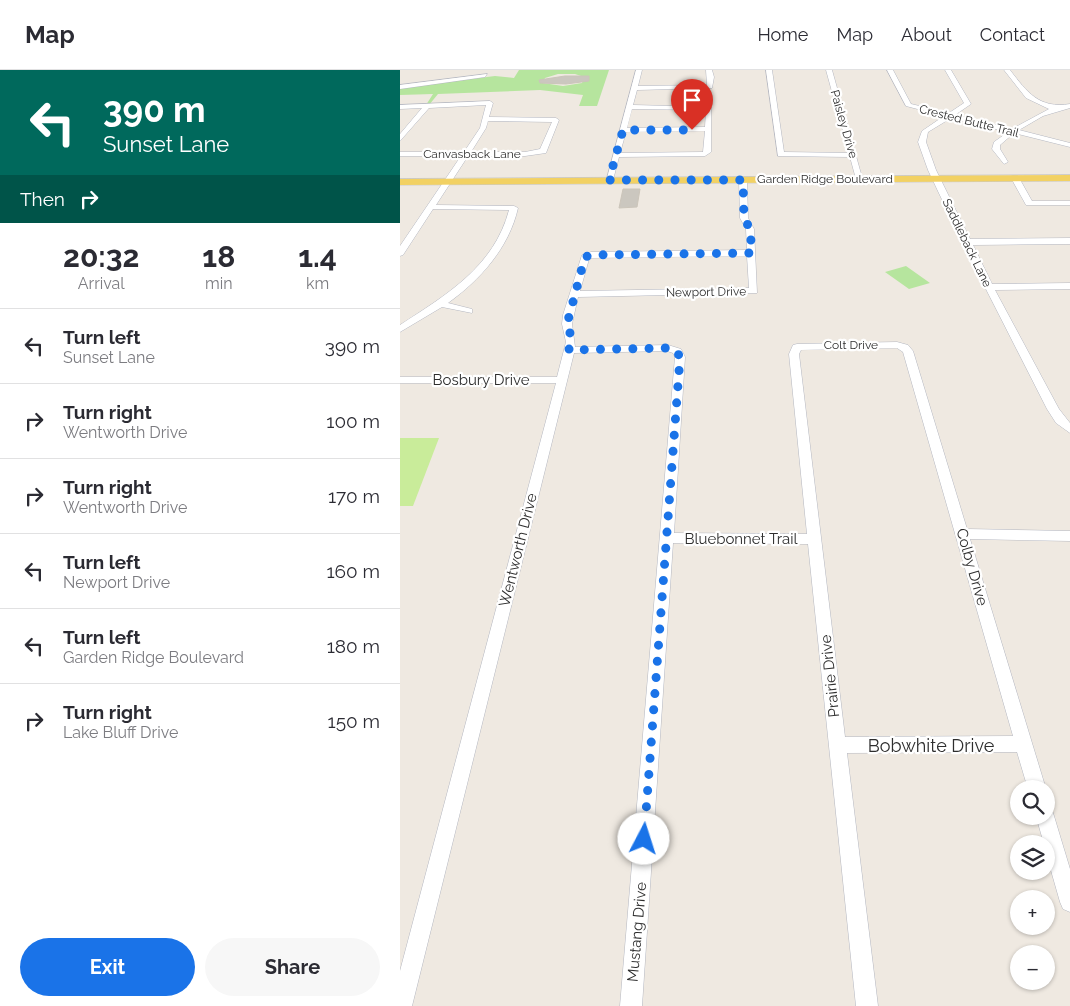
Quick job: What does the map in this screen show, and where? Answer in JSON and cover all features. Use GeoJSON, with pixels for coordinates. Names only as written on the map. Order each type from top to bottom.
{"type":"FeatureCollection","features":[{"type":"Feature","properties":{"kind":"main road","name":"Garden Ridge Boulevard"},"geometry":{"type":"LineString","coordinates":[[400,174],[451,177],[859,175],[1070,170]]}},
{"type":"Feature","properties":{"kind":"main road","name":"Garden Ridge Boulevard"},"geometry":{"type":"LineString","coordinates":[[934,174],[1015,178],[1070,178]]}},
{"type":"Feature","properties":{"kind":"main road","name":"Garden Ridge Boulevard"},"geometry":{"type":"LineString","coordinates":[[611,176],[743,180],[785,175]]}},
{"type":"Feature","properties":{"kind":"main road","name":"Garden Ridge Boulevard"},"geometry":{"type":"LineString","coordinates":[[400,182],[451,177]]}},
{"type":"Feature","properties":{"kind":"street"},"geometry":{"type":"LineString","coordinates":[[611,176],[639,70]]}},
{"type":"Feature","properties":{"kind":"street"},"geometry":{"type":"LineString","coordinates":[[634,88],[710,87],[709,70]]}},
{"type":"Feature","properties":{"kind":"street"},"geometry":{"type":"LineString","coordinates":[[769,70],[773,87],[781,154],[853,155]]}},
{"type":"Feature","properties":{"kind":"street","name":"Paisley Drive"},"geometry":{"type":"LineString","coordinates":[[829,70],[859,175]]}},
{"type":"Feature","properties":{"kind":"street","name":"Crested Butte Trail"},"geometry":{"type":"LineString","coordinates":[[890,70],[905,104],[1070,145]]}},
{"type":"Feature","properties":{"kind":"street","name":"Saddleback Lane"},"geometry":{"type":"LineString","coordinates":[[948,70],[968,104],[925,131],[921,138],[934,174],[989,287],[1053,410],[1070,429]]}},
{"type":"Feature","properties":{"kind":"street"},"geometry":{"type":"LineString","coordinates":[[1007,70],[1028,97],[1055,109]]}},
{"type":"Feature","properties":{"kind":"street"},"geometry":{"type":"LineString","coordinates":[[441,81],[440,79],[446,73]]}},
{"type":"Feature","properties":{"kind":"street"},"geometry":{"type":"LineString","coordinates":[[400,87],[485,75]]}},
{"type":"Feature","properties":{"kind":"street"},"geometry":{"type":"LineString","coordinates":[[400,107],[490,103],[483,128],[432,208],[400,253]]}},
{"type":"Feature","properties":{"kind":"street"},"geometry":{"type":"LineString","coordinates":[[1004,162],[996,149],[997,144],[1012,131],[1029,120],[1055,109],[1070,106]]}},
{"type":"Feature","properties":{"kind":"street"},"geometry":{"type":"LineString","coordinates":[[400,140],[426,107]]}},
{"type":"Feature","properties":{"kind":"street"},"geometry":{"type":"LineString","coordinates":[[616,155],[705,154],[709,130],[709,108],[629,107]]}},
{"type":"Feature","properties":{"kind":"street","name":"Canvasback Lane"},"geometry":{"type":"LineString","coordinates":[[400,154],[543,151],[556,120],[484,119]]}},
{"type":"Feature","properties":{"kind":"street"},"geometry":{"type":"LineString","coordinates":[[623,130],[709,130]]}},
{"type":"Feature","properties":{"kind":"street"},"geometry":{"type":"LineString","coordinates":[[1015,178],[1029,203],[1070,203]]}},
{"type":"Feature","properties":{"kind":"street","name":"Newport Drive"},"geometry":{"type":"LineString","coordinates":[[574,294],[754,291],[750,229],[744,218],[743,180]]}},
{"type":"Feature","properties":{"kind":"street"},"geometry":{"type":"LineString","coordinates":[[400,329],[442,304],[461,290],[484,267],[501,239],[514,208],[432,208]]}},
{"type":"Feature","properties":{"kind":"street"},"geometry":{"type":"LineString","coordinates":[[966,242],[1070,241]]}},
{"type":"Feature","properties":{"kind":"street","name":"Wentworth Drive"},"geometry":{"type":"LineString","coordinates":[[401,1006],[426,916],[562,380],[569,350],[570,332],[567,324],[585,257],[591,255],[752,253]]}},
{"type":"Feature","properties":{"kind":"street"},"geometry":{"type":"LineString","coordinates":[[989,287],[1070,286]]}},
{"type":"Feature","properties":{"kind":"street"},"geometry":{"type":"LineString","coordinates":[[442,304],[468,311]]}},
{"type":"Feature","properties":{"kind":"street","name":"Colt Drive"},"geometry":{"type":"LineString","coordinates":[[797,347],[888,345],[904,347]]}},
{"type":"Feature","properties":{"kind":"street","name":"Prairie Drive"},"geometry":{"type":"LineString","coordinates":[[797,347],[794,354],[867,1006]]}},
{"type":"Feature","properties":{"kind":"street","name":"Colby Drive"},"geometry":{"type":"LineString","coordinates":[[904,347],[910,355],[1034,780]]}},
{"type":"Feature","properties":{"kind":"street","name":"Mustang Drive"},"geometry":{"type":"LineString","coordinates":[[569,350],[668,348],[677,351],[680,358],[631,1006]]}},
{"type":"Feature","properties":{"kind":"street","name":"Bosbury Drive"},"geometry":{"type":"LineString","coordinates":[[400,380],[562,380]]}},
{"type":"Feature","properties":{"kind":"street"},"geometry":{"type":"LineString","coordinates":[[962,534],[1070,536]]}},
{"type":"Feature","properties":{"kind":"street","name":"Bluebonnet Trail"},"geometry":{"type":"LineString","coordinates":[[667,538],[815,539]]}},
{"type":"Feature","properties":{"kind":"street","name":"Bobwhite Drive"},"geometry":{"type":"LineString","coordinates":[[838,745],[1024,744]]}},
{"type":"Feature","properties":{"kind":"street"},"geometry":{"type":"LineString","coordinates":[[1048,825],[1070,902]]}},
{"type":"Feature","properties":{"kind":"green space"},"geometry":{"type":"Polygon","coordinates":[[[519,70],[609,70],[597,106],[579,106],[583,95],[540,90],[438,94],[429,105],[426,105],[433,94],[400,95],[400,88],[495,76],[514,78],[519,70]],[[558,74],[545,78],[543,83],[563,86],[582,83],[584,77],[575,74],[558,74]]]}},
{"type":"Feature","properties":{"kind":"green space"},"geometry":{"type":"Polygon","coordinates":[[[906,266],[930,283],[909,289],[885,272],[906,266]]]}},
{"type":"Feature","properties":{"kind":"green space"},"geometry":{"type":"Polygon","coordinates":[[[400,438],[439,438],[413,506],[400,506],[400,438]]]}},
{"type":"Feature","properties":{"kind":"building"},"geometry":{"type":"Polygon","coordinates":[[[565,76],[589,76],[589,81],[566,84],[540,83],[539,80],[565,76]]]}},
{"type":"Feature","properties":{"kind":"building"},"geometry":{"type":"Polygon","coordinates":[[[623,189],[640,189],[637,207],[619,208],[623,189]]]}},
{"type":"Feature","properties":{"kind":"route"},"geometry":{"type":"LineString","coordinates":[[644,839],[680,358],[677,351],[668,348],[569,350],[571,342],[567,324],[585,257],[591,255],[752,253],[750,229],[744,218],[743,180],[609,180],[623,130],[692,130]]}}]}
